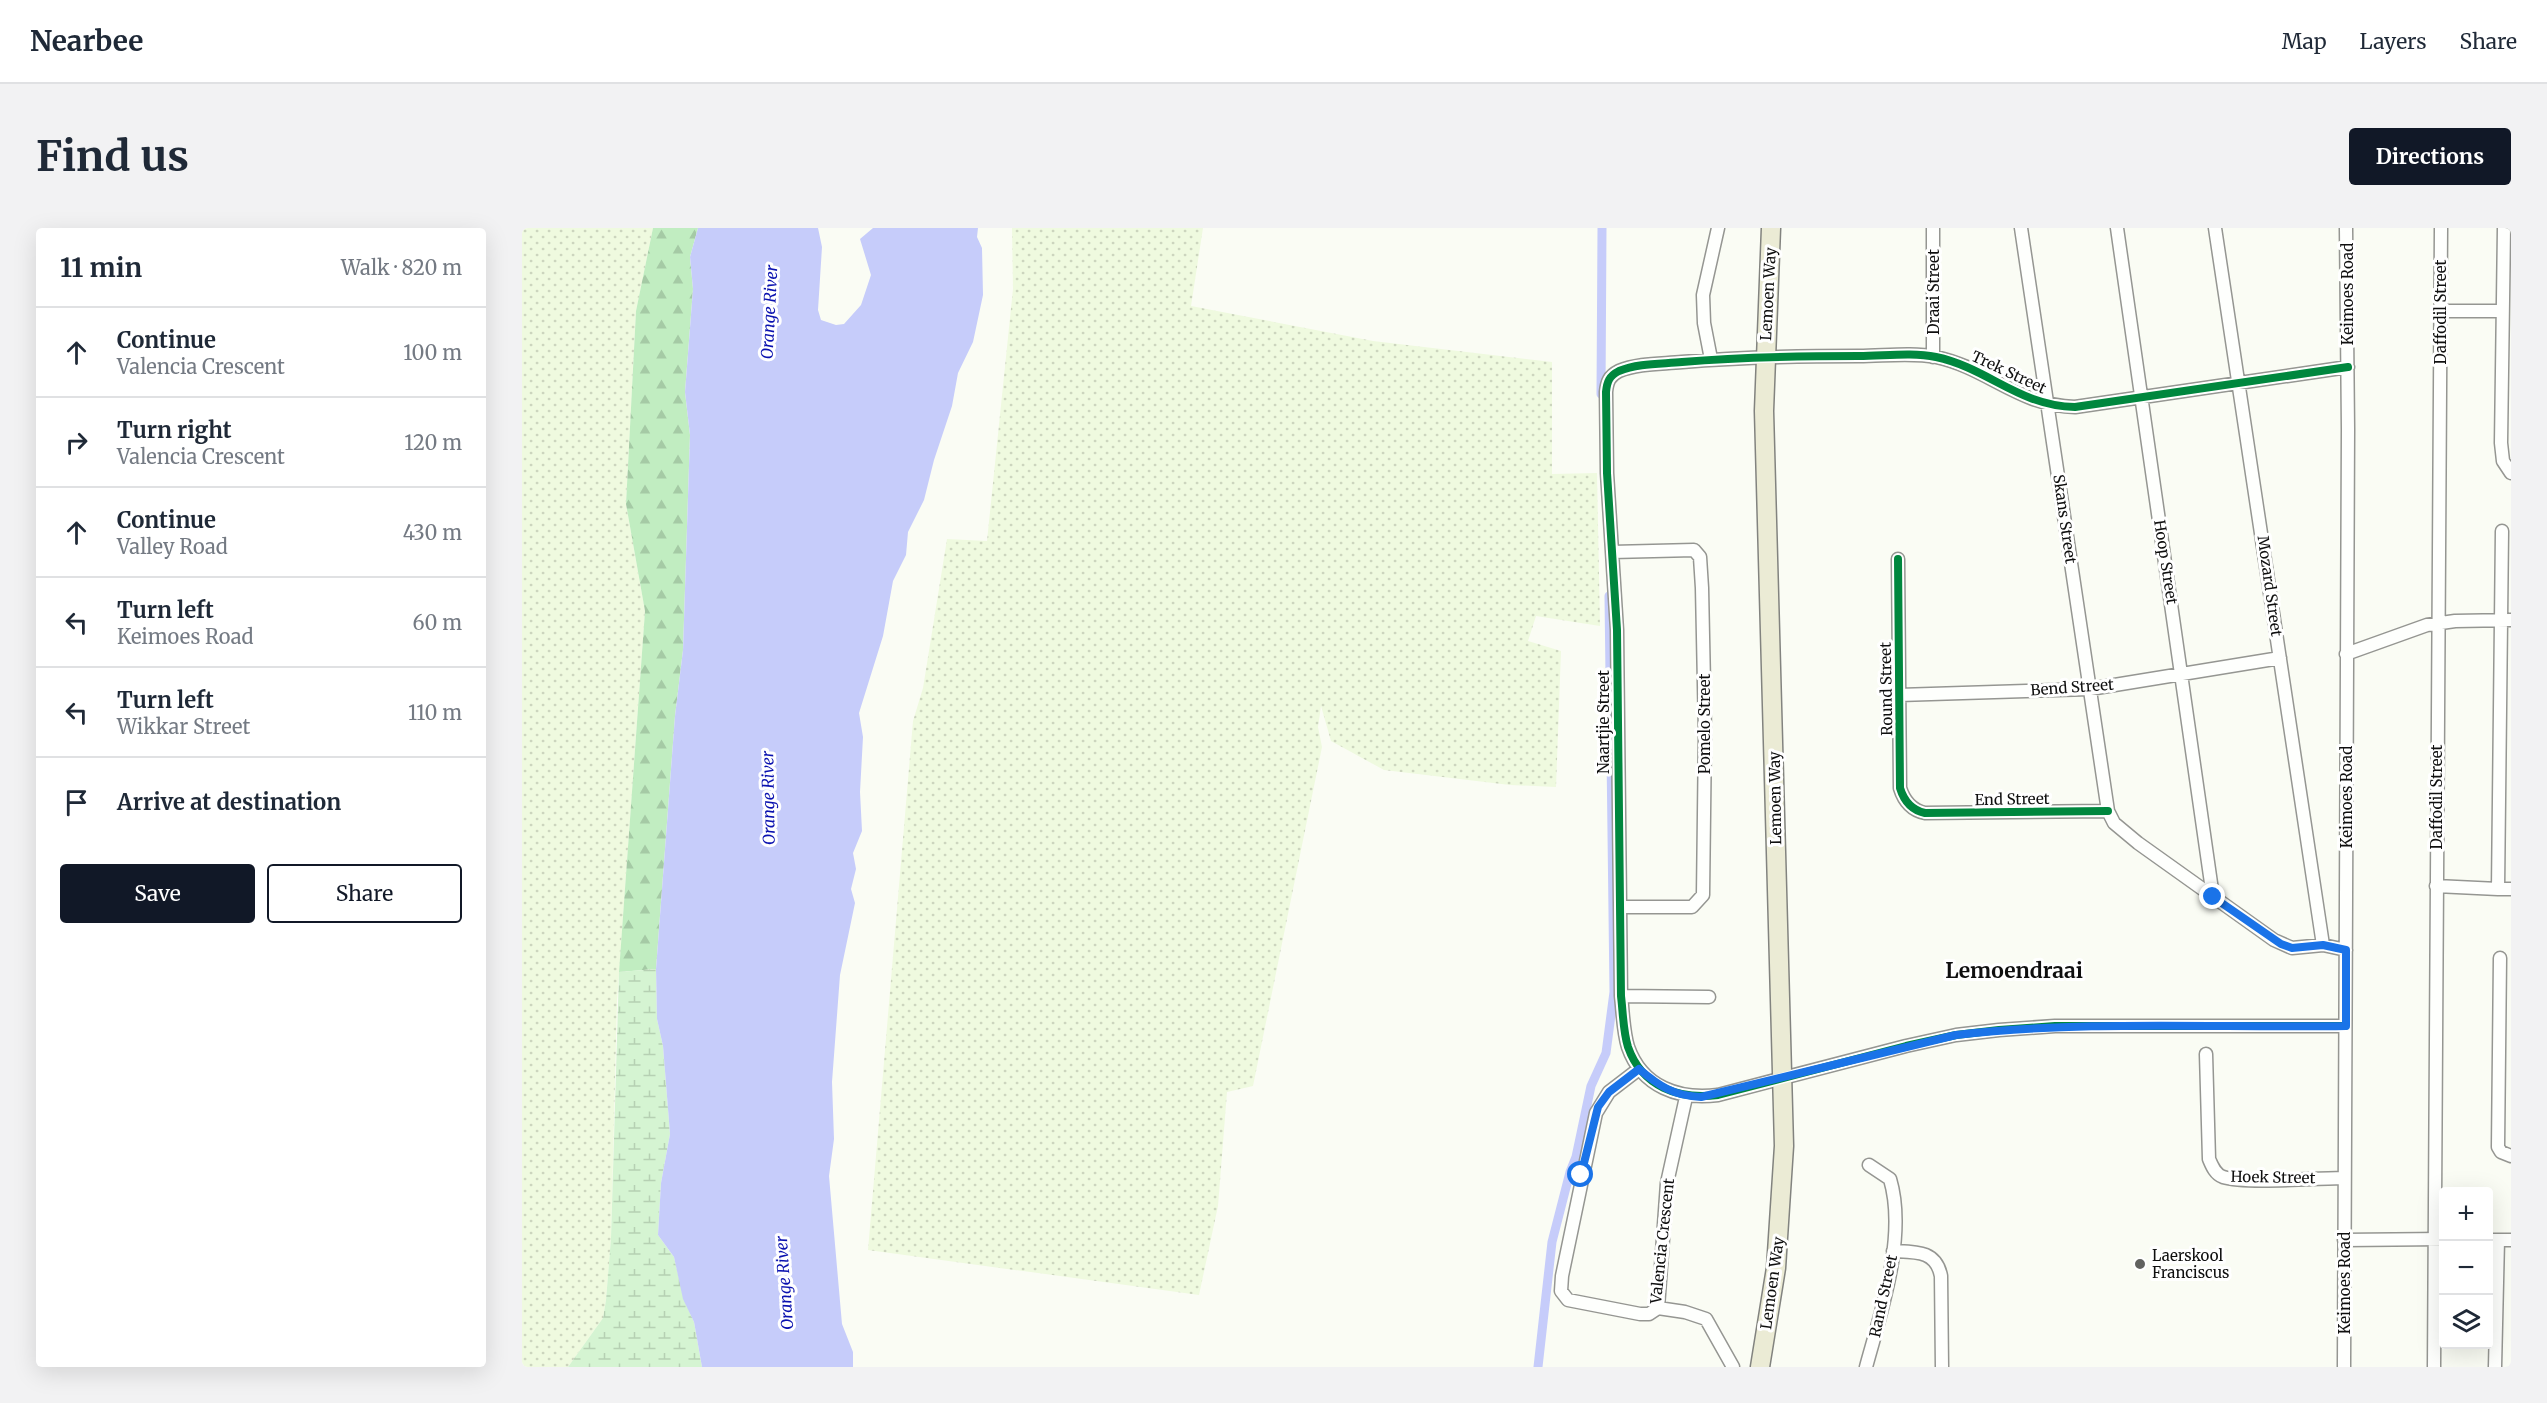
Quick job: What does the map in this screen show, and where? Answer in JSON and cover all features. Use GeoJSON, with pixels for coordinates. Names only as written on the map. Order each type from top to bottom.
{"type":"FeatureCollection","features":[{"type":"Feature","properties":{"kind":"highway","name":"Lemoen Way"},"geometry":{"type":"LineString","coordinates":[[1760,1367],[1776,1268],[1782,1192],[1784,1078],[1764,411],[1771,228]]}},
{"type":"Feature","properties":{"kind":"street"},"geometry":{"type":"LineString","coordinates":[[1711,359],[1704,323],[1703,295],[1718,228]]}},
{"type":"Feature","properties":{"kind":"street","name":"Draai Street"},"geometry":{"type":"LineString","coordinates":[[1933,228],[1933,357]]}},
{"type":"Feature","properties":{"kind":"street","name":"Skans Street"},"geometry":{"type":"LineString","coordinates":[[2021,228],[2108,811]]}},
{"type":"Feature","properties":{"kind":"street","name":"Hoop Street"},"geometry":{"type":"LineString","coordinates":[[2117,228],[2183,674],[2213,897]]}},
{"type":"Feature","properties":{"kind":"street","name":"Mozard Street"},"geometry":{"type":"LineString","coordinates":[[2215,228],[2323,945]]}},
{"type":"Feature","properties":{"kind":"street","name":"Keimoes Road"},"geometry":{"type":"LineString","coordinates":[[2344,1367],[2348,367],[2346,228]]}},
{"type":"Feature","properties":{"kind":"street","name":"Daffodil Street"},"geometry":{"type":"LineString","coordinates":[[2434,1367],[2439,1239],[2436,886],[2441,228]]}},
{"type":"Feature","properties":{"kind":"street"},"geometry":{"type":"LineString","coordinates":[[2504,228],[2502,443],[2503,461],[2511,473]]}},
{"type":"Feature","properties":{"kind":"street"},"geometry":{"type":"LineString","coordinates":[[2440,310],[2502,311]]}},
{"type":"Feature","properties":{"kind":"street","name":"Trek Street"},"geometry":{"type":"LineString","coordinates":[[1612,375],[1622,370],[1652,364],[1711,359],[1933,357],[1959,364],[2021,396],[2049,405],[2075,407],[2348,367]]}},
{"type":"Feature","properties":{"kind":"street","name":"Naartjie Street"},"geometry":{"type":"LineString","coordinates":[[1612,375],[1607,381],[1605,392],[1617,630],[1621,996],[1628,1046],[1639,1069]]}},
{"type":"Feature","properties":{"kind":"street"},"geometry":{"type":"LineString","coordinates":[[2498,889],[2505,620],[2502,531]]}},
{"type":"Feature","properties":{"kind":"street","name":"Pomelo Street"},"geometry":{"type":"LineString","coordinates":[[1612,552],[1694,550],[1700,557],[1702,588],[1705,733],[1703,895],[1692,907],[1620,907]]}},
{"type":"Feature","properties":{"kind":"street","name":"Round Street"},"geometry":{"type":"LineString","coordinates":[[1898,559],[1900,788],[1903,798],[1917,812]]}},
{"type":"Feature","properties":{"kind":"street"},"geometry":{"type":"LineString","coordinates":[[2346,654],[2437,623],[2505,620]]}},
{"type":"Feature","properties":{"kind":"street","name":"Bend Street"},"geometry":{"type":"LineString","coordinates":[[1899,695],[2090,689],[2280,658]]}},
{"type":"Feature","properties":{"kind":"street"},"geometry":{"type":"LineString","coordinates":[[2108,811],[2114,823],[2123,832],[2281,944],[2292,948],[2323,945],[2346,950]]}},
{"type":"Feature","properties":{"kind":"street","name":"End Street"},"geometry":{"type":"LineString","coordinates":[[1917,812],[2108,811]]}},
{"type":"Feature","properties":{"kind":"street"},"geometry":{"type":"LineString","coordinates":[[2436,886],[2511,889]]}},
{"type":"Feature","properties":{"kind":"street"},"geometry":{"type":"LineString","coordinates":[[2500,958],[2505,993],[2498,1147],[2501,1152],[2511,1156]]}},
{"type":"Feature","properties":{"kind":"street"},"geometry":{"type":"LineString","coordinates":[[1621,996],[1709,997]]}},
{"type":"Feature","properties":{"kind":"street"},"geometry":{"type":"LineString","coordinates":[[1639,1069],[1666,1090],[1686,1096],[1718,1095],[1926,1042],[1999,1030],[2055,1026],[2346,1026]]}},
{"type":"Feature","properties":{"kind":"street","name":"Hoek Street"},"geometry":{"type":"LineString","coordinates":[[2206,1054],[2209,1159],[2217,1173],[2223,1177],[2244,1179],[2344,1178]]}},
{"type":"Feature","properties":{"kind":"street","name":"Valencia Crescent"},"geometry":{"type":"LineString","coordinates":[[1639,1069],[1609,1092],[1596,1113],[1568,1241],[1561,1291],[1566,1299],[1576,1304],[1640,1314],[1649,1314],[1658,1308],[1667,1183],[1686,1096]]}},
{"type":"Feature","properties":{"kind":"street","name":"Rand Street"},"geometry":{"type":"LineString","coordinates":[[1866,1367],[1888,1284],[1893,1251],[1891,1185],[1887,1176],[1869,1165]]}},
{"type":"Feature","properties":{"kind":"street"},"geometry":{"type":"LineString","coordinates":[[2344,1240],[2439,1239]]}},
{"type":"Feature","properties":{"kind":"street"},"geometry":{"type":"LineString","coordinates":[[2495,1367],[2493,1240],[2511,1240]]}},
{"type":"Feature","properties":{"kind":"street"},"geometry":{"type":"LineString","coordinates":[[1893,1251],[1924,1254],[1938,1264],[1941,1276],[1942,1367]]}},
{"type":"Feature","properties":{"kind":"street"},"geometry":{"type":"LineString","coordinates":[[1658,1308],[1685,1312],[1706,1319],[1733,1367]]}},
{"type":"Feature","properties":{"kind":"green space"},"geometry":{"type":"Polygon","coordinates":[[[522,228],[653,228],[636,311],[626,504],[645,611],[617,1001],[611,1238],[603,1318],[568,1367],[522,1367],[522,228]]]}},
{"type":"Feature","properties":{"kind":"green space"},"geometry":{"type":"Polygon","coordinates":[[[653,228],[698,228],[690,257],[693,289],[685,392],[690,435],[683,650],[675,716],[656,969],[619,972],[645,611],[626,504],[636,311],[653,228]]]}},
{"type":"Feature","properties":{"kind":"green space"},"geometry":{"type":"Polygon","coordinates":[[[1012,228],[1203,228],[1191,306],[1373,341],[1552,362],[1552,474],[1597,473],[1600,626],[1536,616],[1528,641],[1561,651],[1556,787],[1510,785],[1384,770],[1331,741],[1321,706],[1318,727],[1322,747],[1253,1086],[1227,1092],[1218,1206],[1199,1295],[868,1250],[913,721],[923,688],[947,539],[987,541],[1013,289],[1012,228]]]}},
{"type":"Feature","properties":{"kind":"green space"},"geometry":{"type":"Polygon","coordinates":[[[656,969],[657,1019],[663,1046],[670,1134],[661,1183],[658,1235],[674,1257],[684,1299],[694,1322],[702,1367],[568,1367],[603,1318],[606,1300],[611,1238],[619,972],[656,969]]]}},
{"type":"Feature","properties":{"kind":"water","name":"Orange River"},"geometry":{"type":"Polygon","coordinates":[[[698,228],[818,228],[822,247],[818,310],[821,320],[836,325],[844,324],[861,305],[871,275],[860,239],[873,228],[978,228],[977,237],[982,248],[983,295],[973,342],[958,373],[952,406],[934,460],[924,500],[908,532],[906,555],[893,581],[883,636],[859,713],[863,737],[860,792],[862,831],[853,853],[856,869],[851,889],[855,903],[840,975],[832,1082],[834,1139],[829,1176],[842,1324],[853,1352],[853,1367],[702,1367],[694,1322],[683,1299],[674,1257],[658,1235],[661,1183],[670,1134],[663,1046],[657,1019],[656,969],[675,716],[683,650],[690,435],[685,392],[693,289],[690,257],[698,228]]]}},
{"type":"Feature","properties":{"kind":"waterway"},"geometry":{"type":"LineString","coordinates":[[1601,394],[1602,228]]}},
{"type":"Feature","properties":{"kind":"waterway"},"geometry":{"type":"LineString","coordinates":[[1538,1367],[1552,1242],[1576,1157],[1591,1086],[1606,1053],[1614,992],[1609,596]]}},
{"type":"Feature","properties":{"kind":"cycle path"},"geometry":{"type":"LineString","coordinates":[[2345,1026],[2055,1026],[1999,1030],[1956,1035],[1906,1046],[1718,1095],[1676,1093],[1652,1081],[1634,1061],[1628,1047],[1621,996],[1617,630],[1607,473],[1606,392],[1613,375],[1626,368],[1642,365],[1748,358],[1917,355],[1955,362],[2020,394],[2055,405],[2075,407],[2348,367]]}},
{"type":"Feature","properties":{"kind":"cycle path"},"geometry":{"type":"LineString","coordinates":[[1898,559],[1900,788],[1909,804],[1925,813],[2108,811]]}},
{"type":"Feature","properties":{"kind":"place","name":"Laerskool Franciscus"},"geometry":{"type":"Point","coordinates":[2140,1264]}},
{"type":"Feature","properties":{"kind":"district","name":"Lemoendraai"},"geometry":{"type":"Point","coordinates":[2014,970]}},
{"type":"Feature","properties":{"kind":"route"},"geometry":{"type":"LineString","coordinates":[[1581,1175],[1598,1107],[1609,1092],[1639,1069],[1666,1090],[1686,1096],[1701,1097],[1718,1095],[1906,1046],[1956,1035],[1999,1030],[2055,1026],[2346,1026],[2346,950],[2323,945],[2292,948],[2281,944],[2213,897]]}}]}
